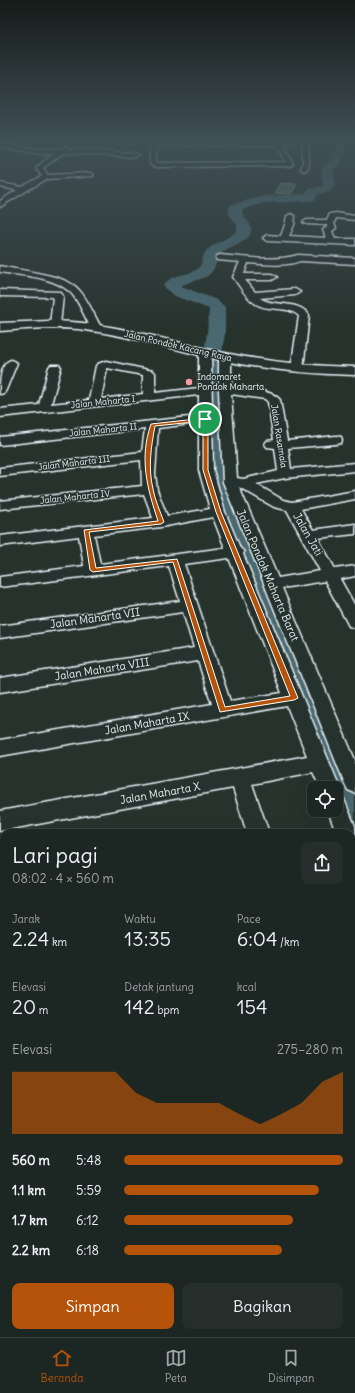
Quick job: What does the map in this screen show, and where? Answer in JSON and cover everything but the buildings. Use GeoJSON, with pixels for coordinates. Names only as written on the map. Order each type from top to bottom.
{"type":"FeatureCollection","features":[{"type":"Feature","properties":{"kind":"main road","name":"Jalan Pondok Kacang Raya"},"geometry":{"type":"LineString","coordinates":[[0,327],[56,325],[96,327],[214,355],[297,369],[355,371]]}},
{"type":"Feature","properties":{"kind":"street"},"geometry":{"type":"LineString","coordinates":[[330,240],[327,230],[332,228],[330,223],[333,216],[337,212],[355,218]]}},
{"type":"Feature","properties":{"kind":"street"},"geometry":{"type":"LineString","coordinates":[[284,238],[286,230],[291,224],[291,216]]}},
{"type":"Feature","properties":{"kind":"street"},"geometry":{"type":"LineString","coordinates":[[307,222],[330,223]]}},
{"type":"Feature","properties":{"kind":"street"},"geometry":{"type":"LineString","coordinates":[[267,238],[355,242]]}},
{"type":"Feature","properties":{"kind":"street"},"geometry":{"type":"LineString","coordinates":[[308,259],[318,240]]}},
{"type":"Feature","properties":{"kind":"street"},"geometry":{"type":"LineString","coordinates":[[220,258],[270,262],[295,260],[298,258],[355,262]]}},
{"type":"Feature","properties":{"kind":"street"},"geometry":{"type":"LineString","coordinates":[[238,277],[245,260]]}},
{"type":"Feature","properties":{"kind":"street"},"geometry":{"type":"LineString","coordinates":[[0,269],[7,285]]}},
{"type":"Feature","properties":{"kind":"street"},"geometry":{"type":"LineString","coordinates":[[238,277],[272,277]]}},
{"type":"Feature","properties":{"kind":"street"},"geometry":{"type":"LineString","coordinates":[[238,277],[260,302],[294,309],[304,315],[297,369]]}},
{"type":"Feature","properties":{"kind":"street"},"geometry":{"type":"LineString","coordinates":[[7,285],[53,281],[72,288],[96,327]]}},
{"type":"Feature","properties":{"kind":"street"},"geometry":{"type":"LineString","coordinates":[[7,285],[57,294],[56,325]]}},
{"type":"Feature","properties":{"kind":"street"},"geometry":{"type":"LineString","coordinates":[[253,295],[295,292]]}},
{"type":"Feature","properties":{"kind":"street","name":"Jalan Pondok Maharta Barat"},"geometry":{"type":"LineString","coordinates":[[214,355],[225,390],[236,483],[271,584],[355,784]]}},
{"type":"Feature","properties":{"kind":"street","name":"Jalan Pondok Maharta Barat"},"geometry":{"type":"LineString","coordinates":[[214,355],[205,391],[206,477],[218,512],[236,552],[327,781]]}},
{"type":"Feature","properties":{"kind":"street"},"geometry":{"type":"LineString","coordinates":[[0,390],[12,363]]}},
{"type":"Feature","properties":{"kind":"street"},"geometry":{"type":"LineString","coordinates":[[97,430],[92,403],[102,366],[106,364],[149,373],[149,397]]}},
{"type":"Feature","properties":{"kind":"street"},"geometry":{"type":"LineString","coordinates":[[44,408],[55,367]]}},
{"type":"Feature","properties":{"kind":"street","name":"Jalan Rasamala"},"geometry":{"type":"LineString","coordinates":[[225,390],[253,393],[274,400],[276,445],[285,474]]}},
{"type":"Feature","properties":{"kind":"street","name":"Jalan Maharta I"},"geometry":{"type":"LineString","coordinates":[[0,413],[205,391]]}},
{"type":"Feature","properties":{"kind":"street","name":"Jalan Maharta II"},"geometry":{"type":"LineString","coordinates":[[0,441],[205,419]]}},
{"type":"Feature","properties":{"kind":"street"},"geometry":{"type":"LineString","coordinates":[[152,425],[148,455],[150,489],[161,522]]}},
{"type":"Feature","properties":{"kind":"street"},"geometry":{"type":"LineString","coordinates":[[276,445],[336,440]]}},
{"type":"Feature","properties":{"kind":"street","name":"Jalan Maharta III"},"geometry":{"type":"LineString","coordinates":[[0,472],[148,455]]}},
{"type":"Feature","properties":{"kind":"street"},"geometry":{"type":"LineString","coordinates":[[236,483],[285,474],[355,467]]}},
{"type":"Feature","properties":{"kind":"street","name":"Jalan Jati"},"geometry":{"type":"LineString","coordinates":[[236,483],[280,504],[292,506],[354,619]]}},
{"type":"Feature","properties":{"kind":"street","name":"Jalan Maharta IV"},"geometry":{"type":"LineString","coordinates":[[0,505],[150,489]]}},
{"type":"Feature","properties":{"kind":"street"},"geometry":{"type":"LineString","coordinates":[[292,506],[355,495]]}},
{"type":"Feature","properties":{"kind":"street"},"geometry":{"type":"LineString","coordinates":[[0,541],[161,522],[218,512]]}},
{"type":"Feature","properties":{"kind":"street"},"geometry":{"type":"LineString","coordinates":[[309,535],[355,529]]}},
{"type":"Feature","properties":{"kind":"street"},"geometry":{"type":"LineString","coordinates":[[86,531],[93,570]]}},
{"type":"Feature","properties":{"kind":"street"},"geometry":{"type":"LineString","coordinates":[[0,582],[236,552]]}},
{"type":"Feature","properties":{"kind":"street"},"geometry":{"type":"LineString","coordinates":[[176,560],[223,710]]}},
{"type":"Feature","properties":{"kind":"street"},"geometry":{"type":"LineString","coordinates":[[271,584],[355,571]]}},
{"type":"Feature","properties":{"kind":"street","name":"Jalan Maharta VII"},"geometry":{"type":"LineString","coordinates":[[0,632],[190,605]]}},
{"type":"Feature","properties":{"kind":"street","name":"Jalan Maharta VIII"},"geometry":{"type":"LineString","coordinates":[[0,685],[205,653]]}},
{"type":"Feature","properties":{"kind":"street","name":"Jalan Maharta IX"},"geometry":{"type":"LineString","coordinates":[[0,748],[294,698]]}},
{"type":"Feature","properties":{"kind":"street","name":"Jalan Maharta X"},"geometry":{"type":"LineString","coordinates":[[0,821],[240,778],[320,762]]}},
{"type":"Feature","properties":{"kind":"street"},"geometry":{"type":"LineString","coordinates":[[240,778],[257,829]]}},
{"type":"Feature","properties":{"kind":"street"},"geometry":{"type":"LineString","coordinates":[[341,817],[345,829]]}},
{"type":"Feature","properties":{"kind":"waterway"},"geometry":{"type":"LineString","coordinates":[[250,202],[235,208],[235,213],[244,225],[244,232],[235,240],[220,247],[211,255],[209,265],[202,273],[180,280],[171,286],[181,293],[211,303],[217,307],[216,333],[211,366],[216,480],[355,821]]}},
{"type":"Feature","properties":{"kind":"place","name":"Indomaret Pondok Maharta"},"geometry":{"type":"Point","coordinates":[189,382]}},
{"type":"Feature","properties":{"kind":"route"},"geometry":{"type":"LineString","coordinates":[[205,419],[206,477],[218,512],[236,552],[294,698],[223,710],[176,560],[93,570],[86,531],[161,522],[150,489],[148,473],[148,455],[152,425],[205,419]]}}]}
